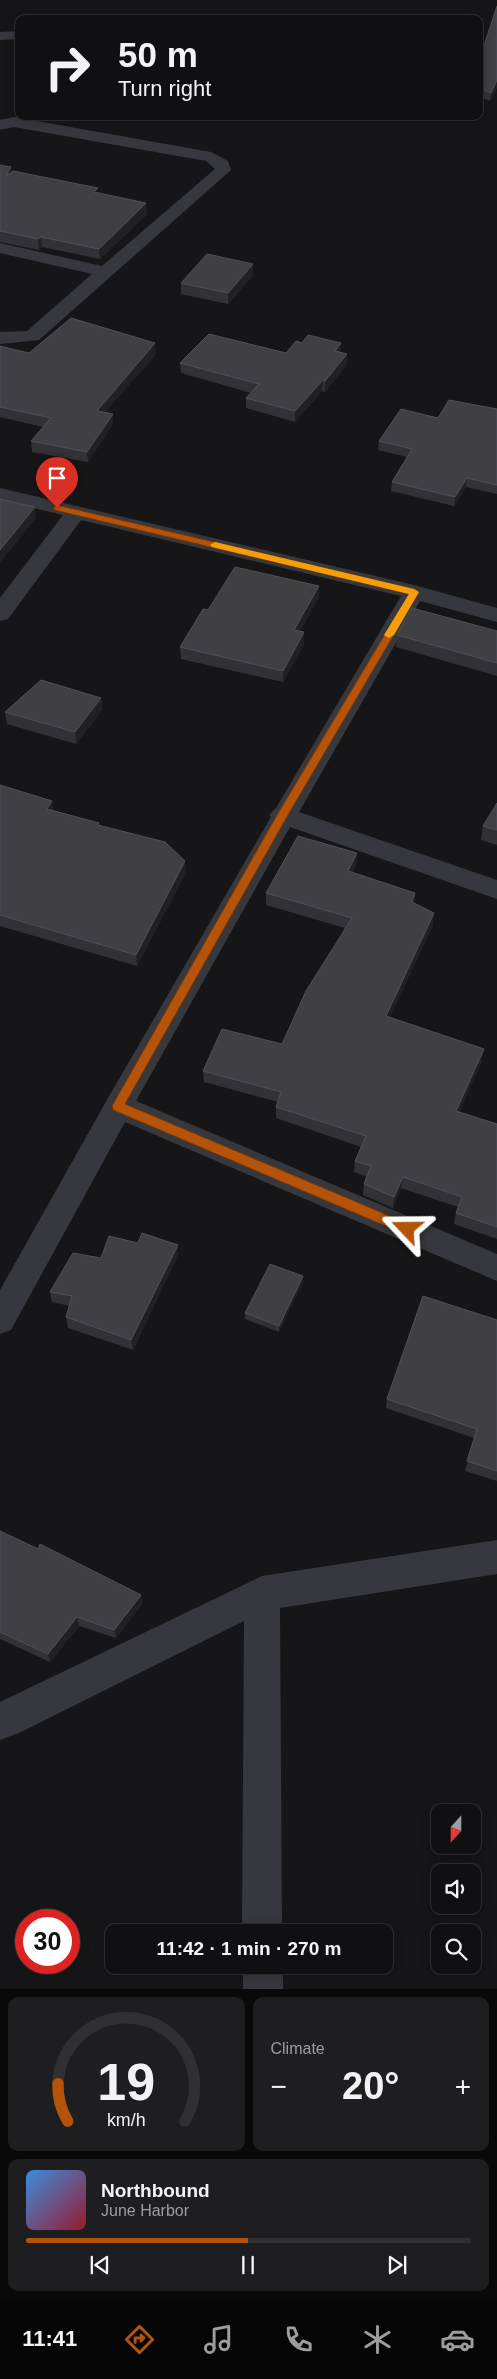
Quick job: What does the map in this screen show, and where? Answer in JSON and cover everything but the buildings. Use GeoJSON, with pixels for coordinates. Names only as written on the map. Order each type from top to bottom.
{"type":"FeatureCollection","features":[{"type":"Feature","properties":{"kind":"street"},"geometry":{"type":"LineString","coordinates":[[0,36],[15,35]]}},
{"type":"Feature","properties":{"kind":"street"},"geometry":{"type":"LineString","coordinates":[[0,125],[14,122],[211,157],[222,164],[223,170],[32,336],[0,338]]}},
{"type":"Feature","properties":{"kind":"street"},"geometry":{"type":"LineString","coordinates":[[0,248],[104,272]]}},
{"type":"Feature","properties":{"kind":"street"},"geometry":{"type":"LineString","coordinates":[[0,494],[414,592],[497,615]]}},
{"type":"Feature","properties":{"kind":"street"},"geometry":{"type":"LineString","coordinates":[[0,614],[76,512]]}},
{"type":"Feature","properties":{"kind":"street"},"geometry":{"type":"LineString","coordinates":[[0,1320],[282,815],[414,592]]}},
{"type":"Feature","properties":{"kind":"street"},"geometry":{"type":"LineString","coordinates":[[282,815],[497,890]]}},
{"type":"Feature","properties":{"kind":"street"},"geometry":{"type":"LineString","coordinates":[[118,1106],[497,1268]]}},
{"type":"Feature","properties":{"kind":"street"},"geometry":{"type":"LineString","coordinates":[[0,1721],[8,1719],[262,1593],[497,1557]]}},
{"type":"Feature","properties":{"kind":"street"},"geometry":{"type":"LineString","coordinates":[[262,1593],[262,1924]]}},
{"type":"Feature","properties":{"kind":"street"},"geometry":{"type":"LineString","coordinates":[[263,1974],[263,1989]]}},
{"type":"Feature","properties":{"kind":"slow traffic"},"geometry":{"type":"LineString","coordinates":[[215,545],[414,592],[389,635]]}},
{"type":"Feature","properties":{"kind":"route"},"geometry":{"type":"LineString","coordinates":[[57,508],[414,592],[282,815],[118,1106],[407,1229]]}}]}
